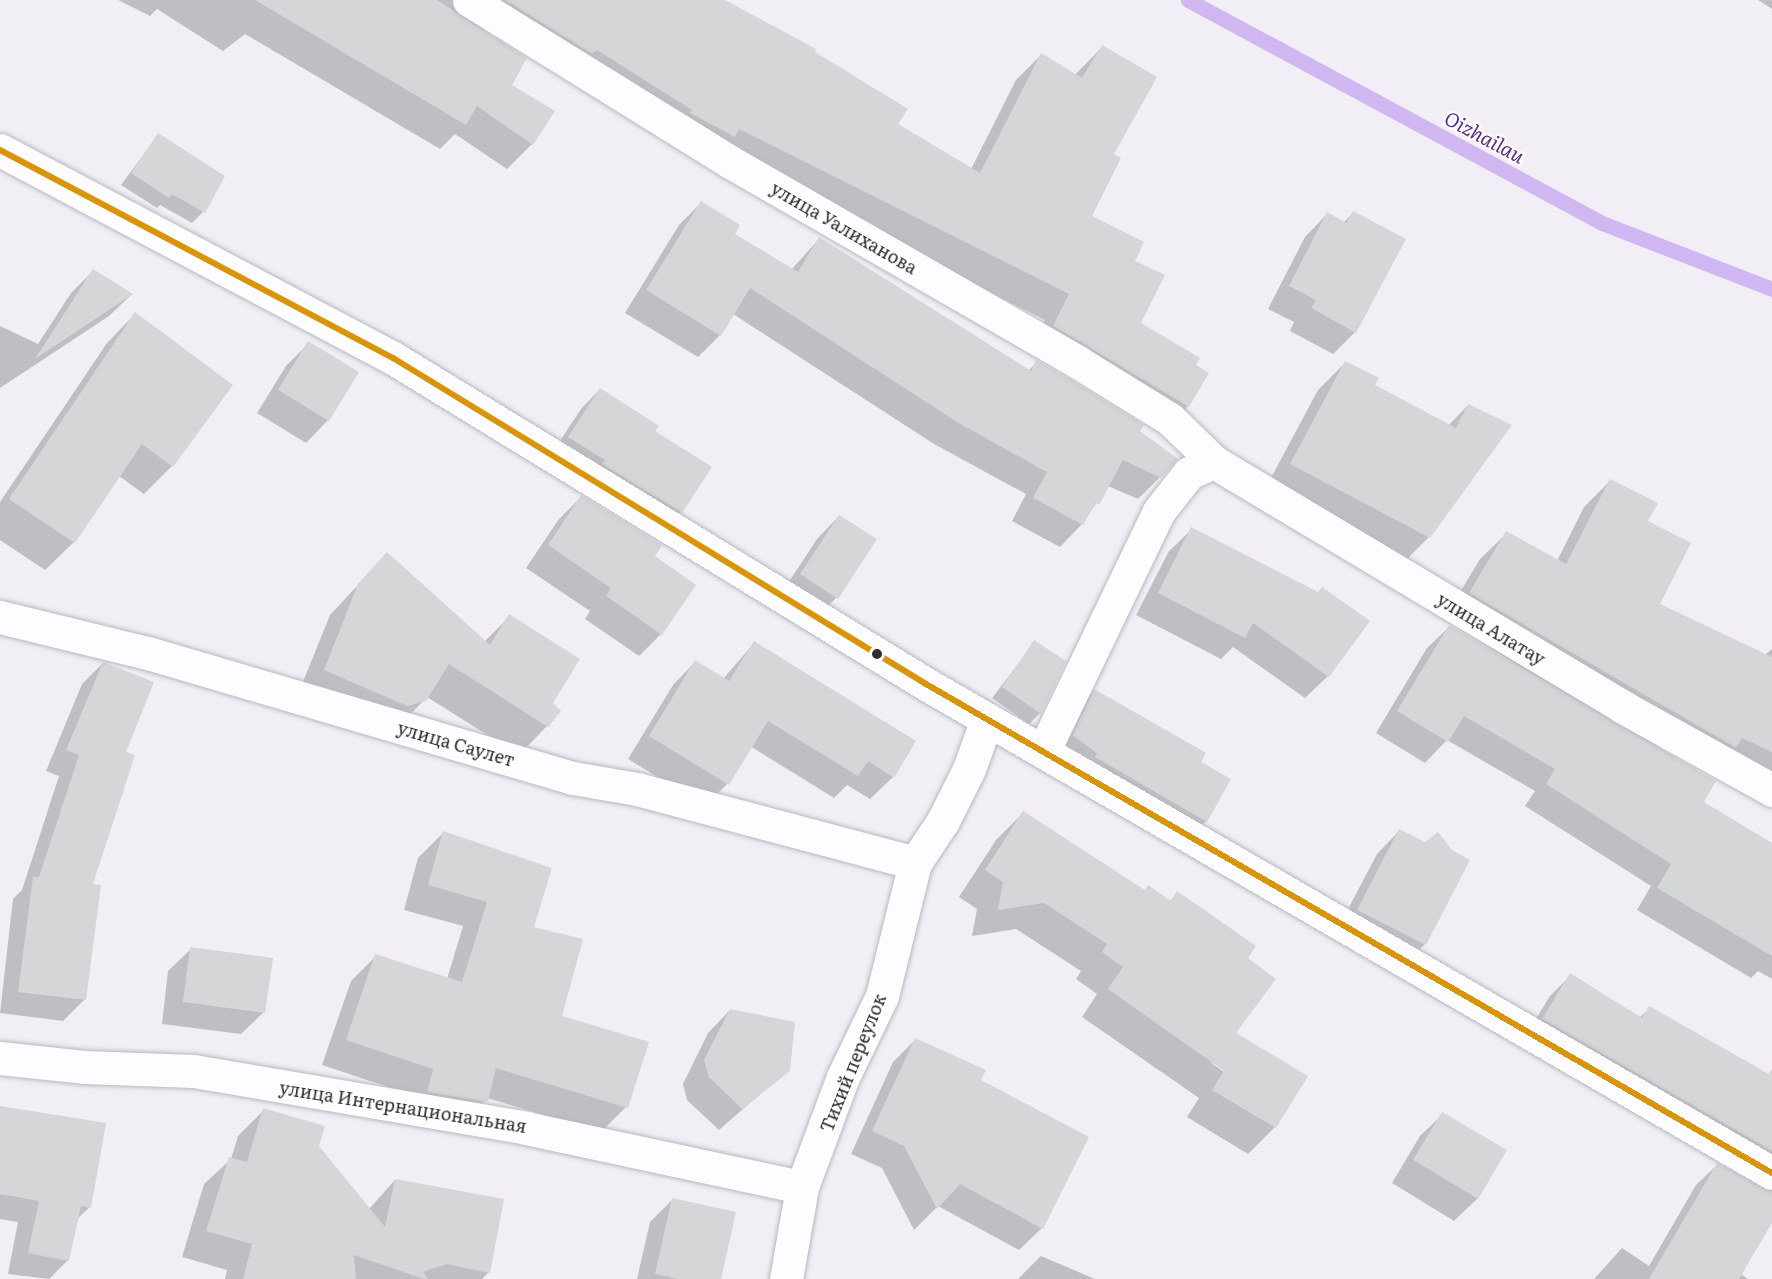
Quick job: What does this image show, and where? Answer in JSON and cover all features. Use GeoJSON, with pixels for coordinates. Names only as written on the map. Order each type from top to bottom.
{"type":"FeatureCollection","features":[{"type":"Feature","properties":{"kind":"street","name":"улица Уалиханова"},"geometry":{"type":"LineString","coordinates":[[469,0],[732,163],[1095,372],[1170,419],[1214,462]]}},
{"type":"Feature","properties":{"kind":"street"},"geometry":{"type":"LineString","coordinates":[[0,150],[393,358],[987,719],[1772,1173]]}},
{"type":"Feature","properties":{"kind":"street"},"geometry":{"type":"LineString","coordinates":[[1044,750],[1159,511],[1188,473],[1214,462]]}},
{"type":"Feature","properties":{"kind":"street","name":"улица Алатау"},"geometry":{"type":"LineString","coordinates":[[1214,462],[1623,707],[1772,790]]}},
{"type":"Feature","properties":{"kind":"street","name":"улица Саулет"},"geometry":{"type":"LineString","coordinates":[[0,617],[148,653],[573,778],[637,789],[915,863]]}},
{"type":"Feature","properties":{"kind":"street","name":"Тихий переулок"},"geometry":{"type":"LineString","coordinates":[[786,1279],[802,1187],[843,1077],[882,996],[915,863],[943,821],[969,769],[987,719]]}},
{"type":"Feature","properties":{"kind":"street","name":"улица Интернациональная"},"geometry":{"type":"LineString","coordinates":[[0,1058],[84,1066],[194,1071],[526,1128],[802,1187]]}},
{"type":"Feature","properties":{"kind":"building"},"geometry":{"type":"Polygon","coordinates":[[[255,0],[437,0],[527,58],[512,85],[555,111],[533,145],[477,106],[466,125],[255,0]]]}},
{"type":"Feature","properties":{"kind":"building"},"geometry":{"type":"Polygon","coordinates":[[[505,0],[725,0],[816,49],[815,52],[908,109],[898,124],[980,173],[1041,53],[1082,78],[1102,45],[1157,77],[1114,154],[1121,158],[1092,216],[1144,242],[1135,261],[1165,275],[1141,323],[1200,358],[1196,365],[1209,373],[1189,407],[1053,326],[1069,294],[739,129],[735,137],[690,113],[692,110],[597,50],[592,54],[505,0]]]}},
{"type":"Feature","properties":{"kind":"building"},"geometry":{"type":"Polygon","coordinates":[[[158,133],[225,176],[205,213],[172,194],[169,198],[131,173],[158,133]]]}},
{"type":"Feature","properties":{"kind":"building"},"geometry":{"type":"Polygon","coordinates":[[[701,201],[740,225],[735,234],[798,272],[819,237],[1031,371],[1036,360],[1144,425],[1140,431],[1178,459],[1161,478],[1123,460],[1099,505],[1096,502],[1083,525],[1033,498],[1047,472],[957,422],[750,288],[721,336],[646,290],[701,201]]]}},
{"type":"Feature","properties":{"kind":"building"},"geometry":{"type":"Polygon","coordinates":[[[1353,211],[1406,239],[1356,333],[1311,308],[1316,300],[1289,286],[1327,212],[1346,223],[1353,211]]]}},
{"type":"Feature","properties":{"kind":"building"},"geometry":{"type":"Polygon","coordinates":[[[93,269],[133,294],[35,359],[93,269]]]}},
{"type":"Feature","properties":{"kind":"building"},"geometry":{"type":"Polygon","coordinates":[[[135,312],[233,385],[173,467],[142,444],[75,543],[9,499],[135,312]]]}},
{"type":"Feature","properties":{"kind":"building"},"geometry":{"type":"Polygon","coordinates":[[[308,341],[359,372],[329,421],[278,390],[308,341]]]}},
{"type":"Feature","properties":{"kind":"building"},"geometry":{"type":"Polygon","coordinates":[[[1345,361],[1379,378],[1375,385],[1456,428],[1468,404],[1512,425],[1430,538],[1290,464],[1345,361]]]}},
{"type":"Feature","properties":{"kind":"building"},"geometry":{"type":"Polygon","coordinates":[[[600,388],[659,426],[655,431],[712,467],[682,513],[602,464],[605,460],[568,437],[600,388]]]}},
{"type":"Feature","properties":{"kind":"building"},"geometry":{"type":"Polygon","coordinates":[[[1610,479],[1658,503],[1648,521],[1691,543],[1660,604],[1772,657],[1772,752],[1742,738],[1736,748],[1469,593],[1506,531],[1566,564],[1610,479]]]}},
{"type":"Feature","properties":{"kind":"building"},"geometry":{"type":"Polygon","coordinates":[[[581,495],[662,545],[655,556],[696,585],[662,635],[606,596],[611,588],[548,545],[581,495]]]}},
{"type":"Feature","properties":{"kind":"building"},"geometry":{"type":"Polygon","coordinates":[[[839,515],[877,539],[838,599],[800,574],[839,515]]]}},
{"type":"Feature","properties":{"kind":"building"},"geometry":{"type":"Polygon","coordinates":[[[1191,527],[1318,592],[1322,587],[1370,621],[1329,677],[1253,623],[1245,638],[1158,593],[1191,527]]]}},
{"type":"Feature","properties":{"kind":"building"},"geometry":{"type":"Polygon","coordinates":[[[387,552],[490,645],[509,614],[580,659],[553,703],[561,711],[548,727],[449,664],[426,701],[407,706],[324,670],[358,584],[387,552]]]}},
{"type":"Feature","properties":{"kind":"building"},"geometry":{"type":"Polygon","coordinates":[[[1449,625],[1716,781],[1704,802],[1772,843],[1772,956],[1657,888],[1671,864],[1546,784],[1555,769],[1464,716],[1448,742],[1397,711],[1449,625]]]}},
{"type":"Feature","properties":{"kind":"building"},"geometry":{"type":"Polygon","coordinates":[[[1034,640],[1066,661],[1041,714],[1002,687],[1034,640]]]}},
{"type":"Feature","properties":{"kind":"building"},"geometry":{"type":"Polygon","coordinates":[[[754,641],[916,741],[894,778],[868,761],[858,776],[768,721],[729,785],[649,736],[695,660],[729,681],[754,641]]]}},
{"type":"Feature","properties":{"kind":"building"},"geometry":{"type":"Polygon","coordinates":[[[103,662],[154,682],[126,752],[135,755],[93,884],[101,885],[86,1000],[18,992],[33,877],[39,877],[79,755],[66,750],[103,662]]]}},
{"type":"Feature","properties":{"kind":"building"},"geometry":{"type":"Polygon","coordinates":[[[1094,689],[1206,753],[1201,762],[1231,779],[1207,822],[1095,757],[1097,753],[1072,735],[1094,689]]]}},
{"type":"Feature","properties":{"kind":"building"},"geometry":{"type":"Polygon","coordinates":[[[1023,811],[1145,890],[1148,885],[1171,901],[1177,891],[1256,946],[1248,958],[1276,979],[1236,1033],[1308,1076],[1276,1128],[1212,1090],[1224,1071],[1108,989],[1123,967],[1102,952],[1107,944],[1044,903],[998,910],[1003,882],[985,870],[1023,811]]]}},
{"type":"Feature","properties":{"kind":"building"},"geometry":{"type":"Polygon","coordinates":[[[1399,829],[1425,842],[1438,832],[1452,850],[1470,860],[1426,945],[1357,910],[1399,829]]]}},
{"type":"Feature","properties":{"kind":"building"},"geometry":{"type":"Polygon","coordinates":[[[443,831],[552,868],[534,927],[583,939],[562,1016],[649,1042],[628,1108],[496,1068],[488,1102],[427,1092],[433,1069],[346,1040],[375,954],[462,982],[487,902],[428,885],[443,831]]]}},
{"type":"Feature","properties":{"kind":"building"},"geometry":{"type":"Polygon","coordinates":[[[190,947],[273,958],[265,1013],[183,1002],[190,947]]]}},
{"type":"Feature","properties":{"kind":"building"},"geometry":{"type":"Polygon","coordinates":[[[1570,973],[1642,1018],[1649,1006],[1769,1074],[1772,1068],[1772,1151],[1542,1019],[1570,973]]]}},
{"type":"Feature","properties":{"kind":"building"},"geometry":{"type":"Polygon","coordinates":[[[730,1009],[795,1022],[790,1071],[742,1109],[709,1077],[704,1060],[730,1009]]]}},
{"type":"Feature","properties":{"kind":"building"},"geometry":{"type":"Polygon","coordinates":[[[915,1038],[986,1070],[981,1080],[1089,1137],[1043,1229],[960,1184],[937,1209],[904,1146],[872,1131],[915,1038]]]}},
{"type":"Feature","properties":{"kind":"building"},"geometry":{"type":"Polygon","coordinates":[[[0,1106],[106,1123],[91,1208],[81,1206],[69,1261],[28,1253],[39,1201],[0,1194],[0,1106]]]}},
{"type":"Feature","properties":{"kind":"building"},"geometry":{"type":"Polygon","coordinates":[[[263,1108],[325,1126],[319,1146],[385,1227],[395,1179],[504,1199],[490,1273],[447,1264],[423,1272],[428,1279],[424,1279],[354,1255],[356,1279],[243,1279],[252,1244],[206,1231],[229,1157],[247,1162],[263,1108]]]}},
{"type":"Feature","properties":{"kind":"building"},"geometry":{"type":"Polygon","coordinates":[[[1442,1112],[1507,1150],[1478,1199],[1413,1160],[1442,1112]]]}},
{"type":"Feature","properties":{"kind":"building"},"geometry":{"type":"Polygon","coordinates":[[[1717,1163],[1772,1192],[1772,1223],[1739,1279],[1649,1279],[1717,1163]]]}},
{"type":"Feature","properties":{"kind":"building"},"geometry":{"type":"Polygon","coordinates":[[[672,1198],[736,1212],[721,1279],[678,1279],[655,1274],[672,1198]]]}},
{"type":"Feature","properties":{"kind":"waterway","name":"Oizhailau"},"geometry":{"type":"LineString","coordinates":[[1188,0],[1602,223],[1772,289]]}},
{"type":"Feature","properties":{"kind":"transit line"},"geometry":{"type":"LineString","coordinates":[[0,150],[393,358],[926,684],[1772,1173]]}}]}
